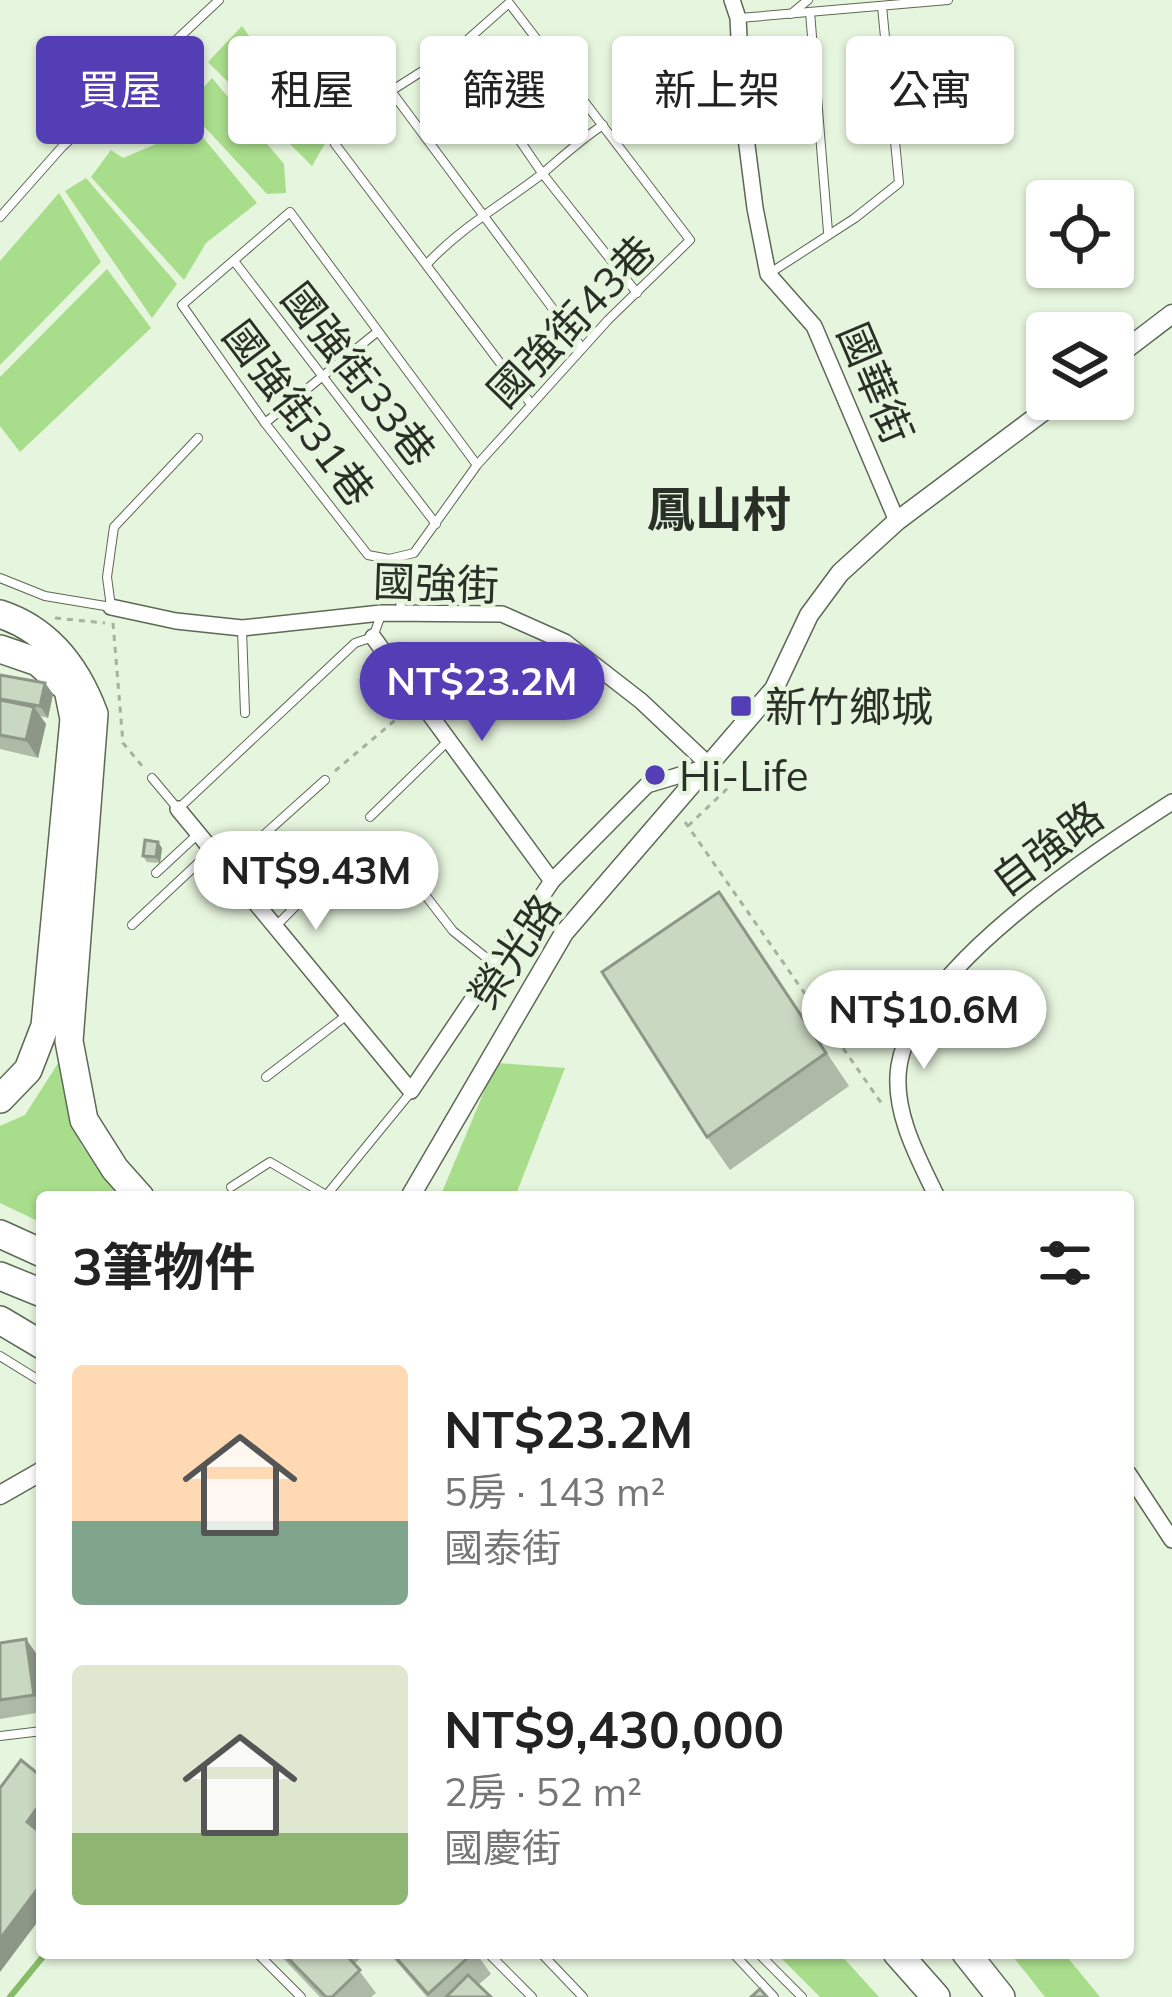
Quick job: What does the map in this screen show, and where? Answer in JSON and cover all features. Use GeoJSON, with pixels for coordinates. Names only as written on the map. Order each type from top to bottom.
{"type":"FeatureCollection","features":[{"type":"Feature","properties":{"kind":"highway"},"geometry":{"type":"LineString","coordinates":[[0,614],[51,641],[81,677],[94,714],[69,1041],[84,1120],[135,1191]]}},
{"type":"Feature","properties":{"kind":"highway"},"geometry":{"type":"LineString","coordinates":[[0,649],[38,662],[68,689],[74,719],[45,1026],[28,1070],[0,1099]]}},
{"type":"Feature","properties":{"kind":"highway"},"geometry":{"type":"LineString","coordinates":[[0,1234],[36,1250]]}},
{"type":"Feature","properties":{"kind":"highway"},"geometry":{"type":"LineString","coordinates":[[0,1276],[36,1291]]}},
{"type":"Feature","properties":{"kind":"highway"},"geometry":{"type":"LineString","coordinates":[[0,1320],[36,1341]]}},
{"type":"Feature","properties":{"kind":"highway"},"geometry":{"type":"LineString","coordinates":[[902,1959],[936,1997]]}},
{"type":"Feature","properties":{"kind":"highway"},"geometry":{"type":"LineString","coordinates":[[971,1959],[1001,1997]]}},
{"type":"Feature","properties":{"kind":"street"},"geometry":{"type":"LineString","coordinates":[[732,0],[738,18],[743,115],[768,274]]}},
{"type":"Feature","properties":{"kind":"street","name":"國華街"},"geometry":{"type":"LineString","coordinates":[[768,274],[814,326],[897,521]]}},
{"type":"Feature","properties":{"kind":"street"},"geometry":{"type":"LineString","coordinates":[[1134,343],[1172,314]]}},
{"type":"Feature","properties":{"kind":"street","name":"榮光路"},"geometry":{"type":"LineString","coordinates":[[414,1191],[564,933],[774,688],[808,615],[840,573],[897,521],[1032,420]]}},
{"type":"Feature","properties":{"kind":"street","name":"國強街"},"geometry":{"type":"LineString","coordinates":[[112,616],[242,628],[381,613],[502,614],[565,643],[641,701],[710,766]]}},
{"type":"Feature","properties":{"kind":"street"},"geometry":{"type":"LineString","coordinates":[[373,637],[552,881]]}},
{"type":"Feature","properties":{"kind":"street","name":"榮光路"},"geometry":{"type":"LineString","coordinates":[[411,1090],[552,881],[647,785],[710,766]]}},
{"type":"Feature","properties":{"kind":"street","name":"自強路"},"geometry":{"type":"LineString","coordinates":[[934,1191],[913,1147],[900,1097],[898,1067],[910,1030],[940,984],[968,954],[1107,844],[1172,802]]}},
{"type":"Feature","properties":{"kind":"street"},"geometry":{"type":"LineString","coordinates":[[178,809],[411,1090]]}},
{"type":"Feature","properties":{"kind":"street"},"geometry":{"type":"LineString","coordinates":[[0,1495],[36,1474]]}},
{"type":"Feature","properties":{"kind":"street"},"geometry":{"type":"LineString","coordinates":[[1134,1482],[1172,1540]]}},
{"type":"Feature","properties":{"kind":"lane"},"geometry":{"type":"LineString","coordinates":[[0,217],[62,147],[206,4],[220,0]]}},
{"type":"Feature","properties":{"kind":"lane"},"geometry":{"type":"LineString","coordinates":[[791,14],[808,0]]}},
{"type":"Feature","properties":{"kind":"lane"},"geometry":{"type":"LineString","coordinates":[[738,18],[948,0]]}},
{"type":"Feature","properties":{"kind":"lane","name":"國強街43巷"},"geometry":{"type":"LineString","coordinates":[[472,36],[509,3],[534,36]]}},
{"type":"Feature","properties":{"kind":"lane"},"geometry":{"type":"LineString","coordinates":[[768,274],[856,218],[899,184],[882,6]]}},
{"type":"Feature","properties":{"kind":"lane"},"geometry":{"type":"LineString","coordinates":[[810,12],[828,233]]}},
{"type":"Feature","properties":{"kind":"lane"},"geometry":{"type":"LineString","coordinates":[[396,98],[582,348]]}},
{"type":"Feature","properties":{"kind":"lane","name":"國強街43巷"},"geometry":{"type":"LineString","coordinates":[[389,560],[414,553],[477,464],[582,348],[690,240],[588,107]]}},
{"type":"Feature","properties":{"kind":"lane"},"geometry":{"type":"LineString","coordinates":[[531,404],[427,263],[449,239],[486,216],[602,125]]}},
{"type":"Feature","properties":{"kind":"lane","name":"國強街43巷"},"geometry":{"type":"LineString","coordinates":[[336,144],[427,263]]}},
{"type":"Feature","properties":{"kind":"lane"},"geometry":{"type":"LineString","coordinates":[[522,144],[637,292]]}},
{"type":"Feature","properties":{"kind":"lane","name":"國強街31巷"},"geometry":{"type":"LineString","coordinates":[[377,332],[290,212],[182,305],[265,423],[368,555],[389,560]]}},
{"type":"Feature","properties":{"kind":"lane","name":"國強街33巷"},"geometry":{"type":"LineString","coordinates":[[234,261],[436,524]]}},
{"type":"Feature","properties":{"kind":"lane"},"geometry":{"type":"LineString","coordinates":[[265,423],[377,332],[477,464]]}},
{"type":"Feature","properties":{"kind":"lane"},"geometry":{"type":"LineString","coordinates":[[0,578],[112,616],[107,577],[114,527],[198,438]]}},
{"type":"Feature","properties":{"kind":"lane"},"geometry":{"type":"LineString","coordinates":[[389,560],[402,613]]}},
{"type":"Feature","properties":{"kind":"lane"},"geometry":{"type":"LineString","coordinates":[[152,778],[178,809],[355,643],[373,637],[381,613]]}},
{"type":"Feature","properties":{"kind":"lane"},"geometry":{"type":"LineString","coordinates":[[242,628],[245,713]]}},
{"type":"Feature","properties":{"kind":"lane"},"geometry":{"type":"LineString","coordinates":[[370,818],[448,741]]}},
{"type":"Feature","properties":{"kind":"lane"},"geometry":{"type":"LineString","coordinates":[[228,868],[325,780]]}},
{"type":"Feature","properties":{"kind":"lane"},"geometry":{"type":"LineString","coordinates":[[156,872],[198,834]]}},
{"type":"Feature","properties":{"kind":"lane"},"geometry":{"type":"LineString","coordinates":[[277,925],[354,847]]}},
{"type":"Feature","properties":{"kind":"lane"},"geometry":{"type":"LineString","coordinates":[[132,925],[211,851]]}},
{"type":"Feature","properties":{"kind":"lane"},"geometry":{"type":"LineString","coordinates":[[419,887],[453,931],[495,964]]}},
{"type":"Feature","properties":{"kind":"lane"},"geometry":{"type":"LineString","coordinates":[[266,1077],[348,1014]]}},
{"type":"Feature","properties":{"kind":"lane"},"geometry":{"type":"LineString","coordinates":[[329,1191],[388,1125],[411,1090]]}},
{"type":"Feature","properties":{"kind":"lane"},"geometry":{"type":"LineString","coordinates":[[230,1187],[270,1162],[317,1191]]}},
{"type":"Feature","properties":{"kind":"lane"},"geometry":{"type":"LineString","coordinates":[[0,1356],[36,1378]]}},
{"type":"Feature","properties":{"kind":"lane"},"geometry":{"type":"LineString","coordinates":[[3,1739],[36,1732]]}},
{"type":"Feature","properties":{"kind":"lane"},"geometry":{"type":"LineString","coordinates":[[263,1959],[302,1997]]}},
{"type":"Feature","properties":{"kind":"lane"},"geometry":{"type":"LineString","coordinates":[[494,1959],[532,1997]]}},
{"type":"Feature","properties":{"kind":"lane"},"geometry":{"type":"LineString","coordinates":[[547,1959],[583,1997]]}},
{"type":"Feature","properties":{"kind":"lane"},"geometry":{"type":"LineString","coordinates":[[739,1959],[774,1997]]}},
{"type":"Feature","properties":{"kind":"lane"},"geometry":{"type":"LineString","coordinates":[[764,1959],[802,1997]]}},
{"type":"Feature","properties":{"kind":"path"},"geometry":{"type":"LineString","coordinates":[[55,618],[112,616],[123,743],[152,778]]}},
{"type":"Feature","properties":{"kind":"path"},"geometry":{"type":"LineString","coordinates":[[325,780],[419,701]]}},
{"type":"Feature","properties":{"kind":"path"},"geometry":{"type":"LineString","coordinates":[[688,826],[730,786],[710,766]]}},
{"type":"Feature","properties":{"kind":"path"},"geometry":{"type":"LineString","coordinates":[[674,805],[886,1109]]}},
{"type":"Feature","properties":{"kind":"green space"},"geometry":{"type":"Polygon","coordinates":[[[228,41],[228,82],[208,62],[228,41]]]}},
{"type":"Feature","properties":{"kind":"green space"},"geometry":{"type":"Polygon","coordinates":[[[212,78],[228,97],[228,144],[267,144],[284,164],[286,193],[267,194],[204,126],[204,87],[212,78]]]}},
{"type":"Feature","properties":{"kind":"green space"},"geometry":{"type":"Polygon","coordinates":[[[204,139],[257,203],[206,243],[184,280],[91,177],[111,150],[123,158],[156,144],[204,144],[204,139]]]}},
{"type":"Feature","properties":{"kind":"green space"},"geometry":{"type":"Polygon","coordinates":[[[290,144],[325,144],[312,166],[290,144]]]}},
{"type":"Feature","properties":{"kind":"green space"},"geometry":{"type":"Polygon","coordinates":[[[86,178],[177,284],[152,318],[65,191],[86,178]]]}},
{"type":"Feature","properties":{"kind":"green space"},"geometry":{"type":"Polygon","coordinates":[[[59,193],[101,262],[0,365],[0,261],[59,193]]]}},
{"type":"Feature","properties":{"kind":"green space"},"geometry":{"type":"Polygon","coordinates":[[[107,269],[151,328],[20,452],[0,426],[0,377],[107,269]]]}},
{"type":"Feature","properties":{"kind":"green space"},"geometry":{"type":"Polygon","coordinates":[[[62,1057],[69,1119],[82,1146],[116,1191],[36,1191],[36,1220],[0,1203],[0,1126],[25,1115],[62,1057]]]}},
{"type":"Feature","properties":{"kind":"green space"},"geometry":{"type":"Polygon","coordinates":[[[496,1063],[565,1068],[517,1191],[443,1191],[496,1063]]]}},
{"type":"Feature","properties":{"kind":"green space"},"geometry":{"type":"Polygon","coordinates":[[[782,1959],[844,1959],[879,1997],[820,1997],[782,1959]]]}},
{"type":"Feature","properties":{"kind":"green space"},"geometry":{"type":"Polygon","coordinates":[[[1015,1959],[1069,1959],[1100,1997],[1045,1997],[1015,1959]]]}},
{"type":"Feature","properties":{"kind":"building"},"geometry":{"type":"Polygon","coordinates":[[[0,675],[45,683],[40,706],[0,699],[0,675]]]}},
{"type":"Feature","properties":{"kind":"building"},"geometry":{"type":"Polygon","coordinates":[[[0,700],[34,707],[26,740],[0,735],[0,700]]]}},
{"type":"Feature","properties":{"kind":"building"},"geometry":{"type":"Polygon","coordinates":[[[145,840],[158,842],[156,857],[143,856],[145,840]]]}},
{"type":"Feature","properties":{"kind":"building"},"geometry":{"type":"Polygon","coordinates":[[[719,892],[826,1053],[707,1137],[602,972],[719,892]]]}},
{"type":"Feature","properties":{"kind":"building"},"geometry":{"type":"Polygon","coordinates":[[[26,1639],[34,1695],[0,1700],[0,1643],[26,1639]]]}},
{"type":"Feature","properties":{"kind":"building"},"geometry":{"type":"Polygon","coordinates":[[[21,1760],[36,1772],[36,1810],[27,1822],[36,1829],[36,1891],[0,1939],[0,1788],[21,1760]]]}},
{"type":"Feature","properties":{"kind":"building"},"geometry":{"type":"Polygon","coordinates":[[[289,1959],[350,1959],[360,1970],[332,1997],[326,1997],[289,1959]]]}},
{"type":"Feature","properties":{"kind":"building"},"geometry":{"type":"Polygon","coordinates":[[[397,1959],[466,1959],[428,1994],[397,1959]]]}},
{"type":"Feature","properties":{"kind":"building"},"geometry":{"type":"Polygon","coordinates":[[[468,1975],[491,1997],[446,1997],[468,1975]]]}},
{"type":"Feature","properties":{"kind":"waterway"},"geometry":{"type":"LineString","coordinates":[[10,1997],[41,1959]]}},
{"type":"Feature","properties":{"kind":"place","name":"新竹鄉城"},"geometry":{"type":"Point","coordinates":[741,706]}},
{"type":"Feature","properties":{"kind":"place","name":"Hi-Life"},"geometry":{"type":"Point","coordinates":[655,775]}},
{"type":"Feature","properties":{"kind":"district","name":"鳳山村"},"geometry":{"type":"Point","coordinates":[719,509]}}]}
